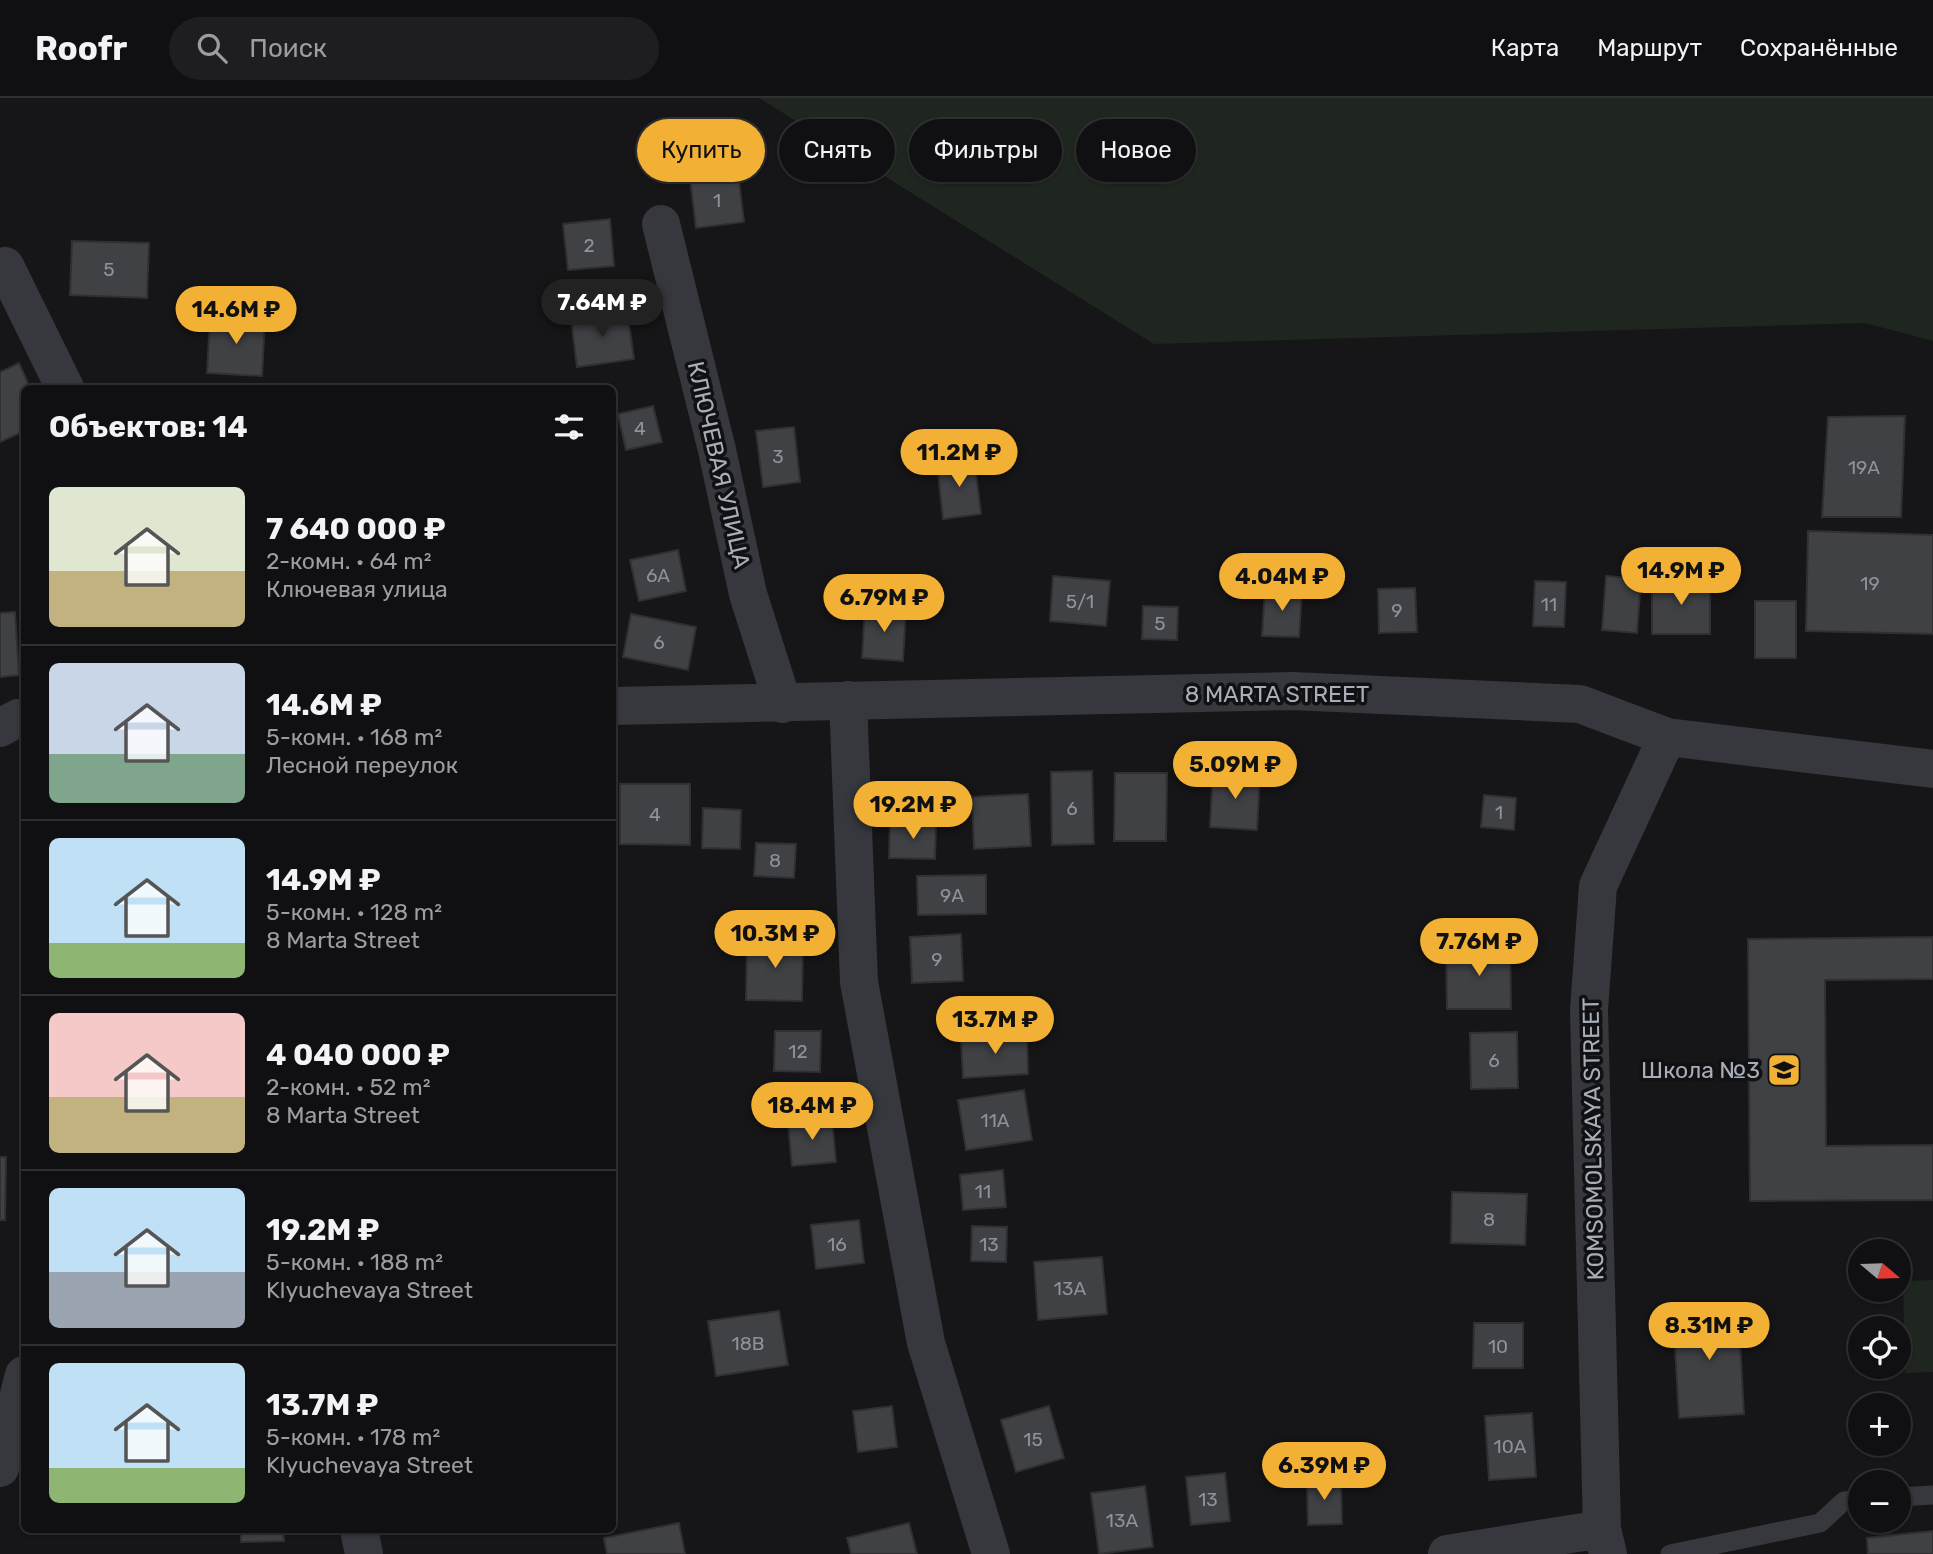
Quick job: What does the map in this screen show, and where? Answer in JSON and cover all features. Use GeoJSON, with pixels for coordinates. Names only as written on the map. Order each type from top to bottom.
{"type":"FeatureCollection","features":[{"type":"Feature","properties":{"kind":"street","name":"КЛЮЧЕВАЯ УЛИЦА"},"geometry":{"type":"LineString","coordinates":[[661,224],[717,450],[748,594],[783,704]]}},
{"type":"Feature","properties":{"kind":"street"},"geometry":{"type":"LineString","coordinates":[[5,266],[64,385]]}},
{"type":"Feature","properties":{"kind":"street","name":"8 MARTA STREET"},"geometry":{"type":"LineString","coordinates":[[616,706],[1292,691],[1580,705],[1667,737],[1933,769]]}},
{"type":"Feature","properties":{"kind":"street"},"geometry":{"type":"LineString","coordinates":[[848,700],[859,982],[926,1343],[991,1554]]}},
{"type":"Feature","properties":{"kind":"street"},"geometry":{"type":"LineString","coordinates":[[0,728],[21,718]]}},
{"type":"Feature","properties":{"kind":"street","name":"KOMSOMOLSKAYA STREET"},"geometry":{"type":"LineString","coordinates":[[1605,1541],[1589,1010],[1598,886],[1667,737]]}},
{"type":"Feature","properties":{"kind":"street"},"geometry":{"type":"LineString","coordinates":[[0,1468],[21,1387]]}},
{"type":"Feature","properties":{"kind":"street"},"geometry":{"type":"LineString","coordinates":[[360,1533],[364,1554]]}},
{"type":"Feature","properties":{"kind":"street"},"geometry":{"type":"LineString","coordinates":[[1447,1554],[1605,1541]]}},
{"type":"Feature","properties":{"kind":"lane"},"geometry":{"type":"LineString","coordinates":[[1911,1496],[1933,1495]]}},
{"type":"Feature","properties":{"kind":"lane"},"geometry":{"type":"LineString","coordinates":[[1670,1554],[1820,1523],[1844,1501],[1848,1501]]}},
{"type":"Feature","properties":{"kind":"shaded area"},"geometry":{"type":"Polygon","coordinates":[[[759,98],[1933,98],[1933,341],[1865,323],[1154,344],[894,182],[895,119],[793,119],[759,98]]]}},
{"type":"Feature","properties":{"kind":"shaded area"},"geometry":{"type":"Polygon","coordinates":[[[1933,1280],[1933,1372],[1911,1373],[1911,1316],[1904,1316],[1903,1302],[1911,1302],[1911,1281],[1933,1280]]]}},
{"type":"Feature","properties":{"kind":"building"},"geometry":{"type":"Polygon","coordinates":[[[690,182],[739,182],[744,222],[696,228],[690,182]]]}},
{"type":"Feature","properties":{"kind":"building"},"geometry":{"type":"Polygon","coordinates":[[[610,219],[614,266],[568,270],[563,224],[610,219]]]}},
{"type":"Feature","properties":{"kind":"building"},"geometry":{"type":"Polygon","coordinates":[[[72,241],[149,243],[147,298],[70,295],[72,241]]]}},
{"type":"Feature","properties":{"kind":"building"},"geometry":{"type":"Polygon","coordinates":[[[627,310],[634,359],[577,367],[571,318],[627,310]]]}},
{"type":"Feature","properties":{"kind":"building"},"geometry":{"type":"Polygon","coordinates":[[[210,317],[265,320],[262,376],[207,373],[210,317]]]}},
{"type":"Feature","properties":{"kind":"building"},"geometry":{"type":"Polygon","coordinates":[[[19,363],[29,385],[21,385],[21,432],[0,442],[0,372],[19,363]]]}},
{"type":"Feature","properties":{"kind":"building"},"geometry":{"type":"Polygon","coordinates":[[[653,406],[662,442],[626,450],[618,414],[653,406]]]}},
{"type":"Feature","properties":{"kind":"building"},"geometry":{"type":"Polygon","coordinates":[[[1905,416],[1901,517],[1822,517],[1828,417],[1905,416]]]}},
{"type":"Feature","properties":{"kind":"building"},"geometry":{"type":"Polygon","coordinates":[[[794,427],[800,482],[763,487],[756,431],[794,427]]]}},
{"type":"Feature","properties":{"kind":"building"},"geometry":{"type":"Polygon","coordinates":[[[974,458],[981,514],[943,519],[937,463],[974,458]]]}},
{"type":"Feature","properties":{"kind":"building"},"geometry":{"type":"Polygon","coordinates":[[[1808,531],[1933,535],[1933,634],[1806,631],[1808,531]]]}},
{"type":"Feature","properties":{"kind":"building"},"geometry":{"type":"Polygon","coordinates":[[[678,550],[686,591],[639,601],[630,560],[678,550]]]}},
{"type":"Feature","properties":{"kind":"building"},"geometry":{"type":"Polygon","coordinates":[[[1053,576],[1110,581],[1106,626],[1050,621],[1053,576]]]}},
{"type":"Feature","properties":{"kind":"building"},"geometry":{"type":"Polygon","coordinates":[[[1606,576],[1641,579],[1637,633],[1602,630],[1606,576]]]}},
{"type":"Feature","properties":{"kind":"building"},"geometry":{"type":"Polygon","coordinates":[[[1652,580],[1710,580],[1710,634],[1652,634],[1652,580]]]}},
{"type":"Feature","properties":{"kind":"building"},"geometry":{"type":"Polygon","coordinates":[[[1535,581],[1566,582],[1564,627],[1533,626],[1535,581]]]}},
{"type":"Feature","properties":{"kind":"building"},"geometry":{"type":"Polygon","coordinates":[[[1415,588],[1417,632],[1379,633],[1378,589],[1415,588]]]}},
{"type":"Feature","properties":{"kind":"building"},"geometry":{"type":"Polygon","coordinates":[[[1265,589],[1302,591],[1299,637],[1262,636],[1265,589]]]}},
{"type":"Feature","properties":{"kind":"building"},"geometry":{"type":"Polygon","coordinates":[[[1755,601],[1796,601],[1796,658],[1755,658],[1755,601]]]}},
{"type":"Feature","properties":{"kind":"building"},"geometry":{"type":"Polygon","coordinates":[[[1143,606],[1178,607],[1177,640],[1142,639],[1143,606]]]}},
{"type":"Feature","properties":{"kind":"building"},"geometry":{"type":"Polygon","coordinates":[[[865,607],[906,609],[903,661],[862,658],[865,607]]]}},
{"type":"Feature","properties":{"kind":"building"},"geometry":{"type":"Polygon","coordinates":[[[15,612],[19,675],[0,677],[0,613],[15,612]]]}},
{"type":"Feature","properties":{"kind":"building"},"geometry":{"type":"Polygon","coordinates":[[[631,614],[696,627],[688,670],[623,657],[631,614]]]}},
{"type":"Feature","properties":{"kind":"building"},"geometry":{"type":"Polygon","coordinates":[[[1092,771],[1094,844],[1052,845],[1051,772],[1092,771]]]}},
{"type":"Feature","properties":{"kind":"building"},"geometry":{"type":"Polygon","coordinates":[[[1213,771],[1260,774],[1257,830],[1210,827],[1213,771]]]}},
{"type":"Feature","properties":{"kind":"building"},"geometry":{"type":"Polygon","coordinates":[[[1115,773],[1167,773],[1166,841],[1114,841],[1115,773]]]}},
{"type":"Feature","properties":{"kind":"building"},"geometry":{"type":"Polygon","coordinates":[[[620,784],[690,784],[690,845],[620,844],[620,784]]]}},
{"type":"Feature","properties":{"kind":"building"},"geometry":{"type":"Polygon","coordinates":[[[1028,794],[1031,846],[974,849],[972,797],[1028,794]]]}},
{"type":"Feature","properties":{"kind":"building"},"geometry":{"type":"Polygon","coordinates":[[[1484,795],[1516,798],[1514,830],[1481,827],[1484,795]]]}},
{"type":"Feature","properties":{"kind":"building"},"geometry":{"type":"Polygon","coordinates":[[[703,808],[741,810],[740,849],[702,848],[703,808]]]}},
{"type":"Feature","properties":{"kind":"building"},"geometry":{"type":"Polygon","coordinates":[[[890,823],[936,824],[935,859],[889,858],[890,823]]]}},
{"type":"Feature","properties":{"kind":"building"},"geometry":{"type":"Polygon","coordinates":[[[756,843],[796,844],[794,878],[754,876],[756,843]]]}},
{"type":"Feature","properties":{"kind":"building"},"geometry":{"type":"Polygon","coordinates":[[[986,875],[986,914],[918,915],[917,876],[986,875]]]}},
{"type":"Feature","properties":{"kind":"building"},"geometry":{"type":"Polygon","coordinates":[[[961,934],[963,981],[912,983],[910,937],[961,934]]]}},
{"type":"Feature","properties":{"kind":"building"},"geometry":{"type":"Polygon","coordinates":[[[1933,937],[1933,979],[1825,980],[1826,1146],[1933,1145],[1933,1200],[1750,1201],[1748,939],[1933,937]]]}},
{"type":"Feature","properties":{"kind":"building"},"geometry":{"type":"Polygon","coordinates":[[[747,939],[803,939],[802,1001],[746,1000],[747,939]]]}},
{"type":"Feature","properties":{"kind":"building"},"geometry":{"type":"Polygon","coordinates":[[[1510,947],[1511,1009],[1447,1009],[1446,948],[1510,947]]]}},
{"type":"Feature","properties":{"kind":"building"},"geometry":{"type":"Polygon","coordinates":[[[775,1031],[821,1031],[820,1072],[774,1071],[775,1031]]]}},
{"type":"Feature","properties":{"kind":"building"},"geometry":{"type":"Polygon","coordinates":[[[1517,1032],[1518,1088],[1471,1089],[1470,1033],[1517,1032]]]}},
{"type":"Feature","properties":{"kind":"building"},"geometry":{"type":"Polygon","coordinates":[[[1027,1034],[1028,1074],[963,1078],[961,1038],[1027,1034]]]}},
{"type":"Feature","properties":{"kind":"building"},"geometry":{"type":"Polygon","coordinates":[[[1024,1090],[1032,1140],[966,1150],[958,1100],[1024,1090]]]}},
{"type":"Feature","properties":{"kind":"building"},"geometry":{"type":"Polygon","coordinates":[[[832,1119],[836,1162],[792,1166],[788,1123],[832,1119]]]}},
{"type":"Feature","properties":{"kind":"building"},"geometry":{"type":"Polygon","coordinates":[[[0,1157],[6,1157],[5,1220],[0,1220],[0,1157]]]}},
{"type":"Feature","properties":{"kind":"building"},"geometry":{"type":"Polygon","coordinates":[[[1003,1170],[1006,1207],[963,1210],[960,1175],[1003,1170]]]}},
{"type":"Feature","properties":{"kind":"building"},"geometry":{"type":"Polygon","coordinates":[[[1452,1192],[1527,1194],[1525,1245],[1451,1243],[1452,1192]]]}},
{"type":"Feature","properties":{"kind":"building"},"geometry":{"type":"Polygon","coordinates":[[[859,1220],[864,1263],[816,1269],[811,1225],[859,1220]]]}},
{"type":"Feature","properties":{"kind":"building"},"geometry":{"type":"Polygon","coordinates":[[[972,1226],[1007,1227],[1006,1262],[971,1261],[972,1226]]]}},
{"type":"Feature","properties":{"kind":"building"},"geometry":{"type":"Polygon","coordinates":[[[1102,1257],[1107,1314],[1038,1320],[1034,1262],[1102,1257]]]}},
{"type":"Feature","properties":{"kind":"building"},"geometry":{"type":"Polygon","coordinates":[[[1738,1305],[1744,1414],[1679,1418],[1673,1310],[1738,1305]]]}},
{"type":"Feature","properties":{"kind":"building"},"geometry":{"type":"Polygon","coordinates":[[[779,1311],[788,1365],[716,1376],[708,1321],[779,1311]]]}},
{"type":"Feature","properties":{"kind":"building"},"geometry":{"type":"Polygon","coordinates":[[[1474,1323],[1523,1323],[1523,1368],[1473,1368],[1474,1323]]]}},
{"type":"Feature","properties":{"kind":"building"},"geometry":{"type":"Polygon","coordinates":[[[892,1406],[897,1447],[858,1452],[853,1411],[892,1406]]]}},
{"type":"Feature","properties":{"kind":"building"},"geometry":{"type":"Polygon","coordinates":[[[1049,1406],[1064,1458],[1016,1472],[1001,1420],[1049,1406]]]}},
{"type":"Feature","properties":{"kind":"building"},"geometry":{"type":"Polygon","coordinates":[[[1532,1413],[1536,1477],[1489,1480],[1485,1416],[1532,1413]]]}},
{"type":"Feature","properties":{"kind":"building"},"geometry":{"type":"Polygon","coordinates":[[[1225,1473],[1230,1521],[1191,1525],[1186,1477],[1225,1473]]]}},
{"type":"Feature","properties":{"kind":"building"},"geometry":{"type":"Polygon","coordinates":[[[1307,1480],[1341,1480],[1342,1524],[1308,1525],[1307,1480]]]}},
{"type":"Feature","properties":{"kind":"building"},"geometry":{"type":"Polygon","coordinates":[[[1145,1486],[1153,1547],[1099,1554],[1091,1493],[1145,1486]]]}},
{"type":"Feature","properties":{"kind":"building"},"geometry":{"type":"Polygon","coordinates":[[[679,1523],[685,1554],[607,1554],[604,1538],[679,1523]]]}},
{"type":"Feature","properties":{"kind":"building"},"geometry":{"type":"Polygon","coordinates":[[[909,1523],[917,1554],[851,1554],[847,1538],[909,1523]]]}},
{"type":"Feature","properties":{"kind":"building"},"geometry":{"type":"Polygon","coordinates":[[[1933,1531],[1933,1554],[1868,1554],[1867,1538],[1933,1531]]]}},
{"type":"Feature","properties":{"kind":"building"},"geometry":{"type":"Polygon","coordinates":[[[241,1533],[283,1533],[284,1541],[241,1542],[241,1533]]]}},
{"type":"Feature","properties":{"kind":"place","name":"Школа №3"},"geometry":{"type":"Point","coordinates":[1784,1070]}}]}
